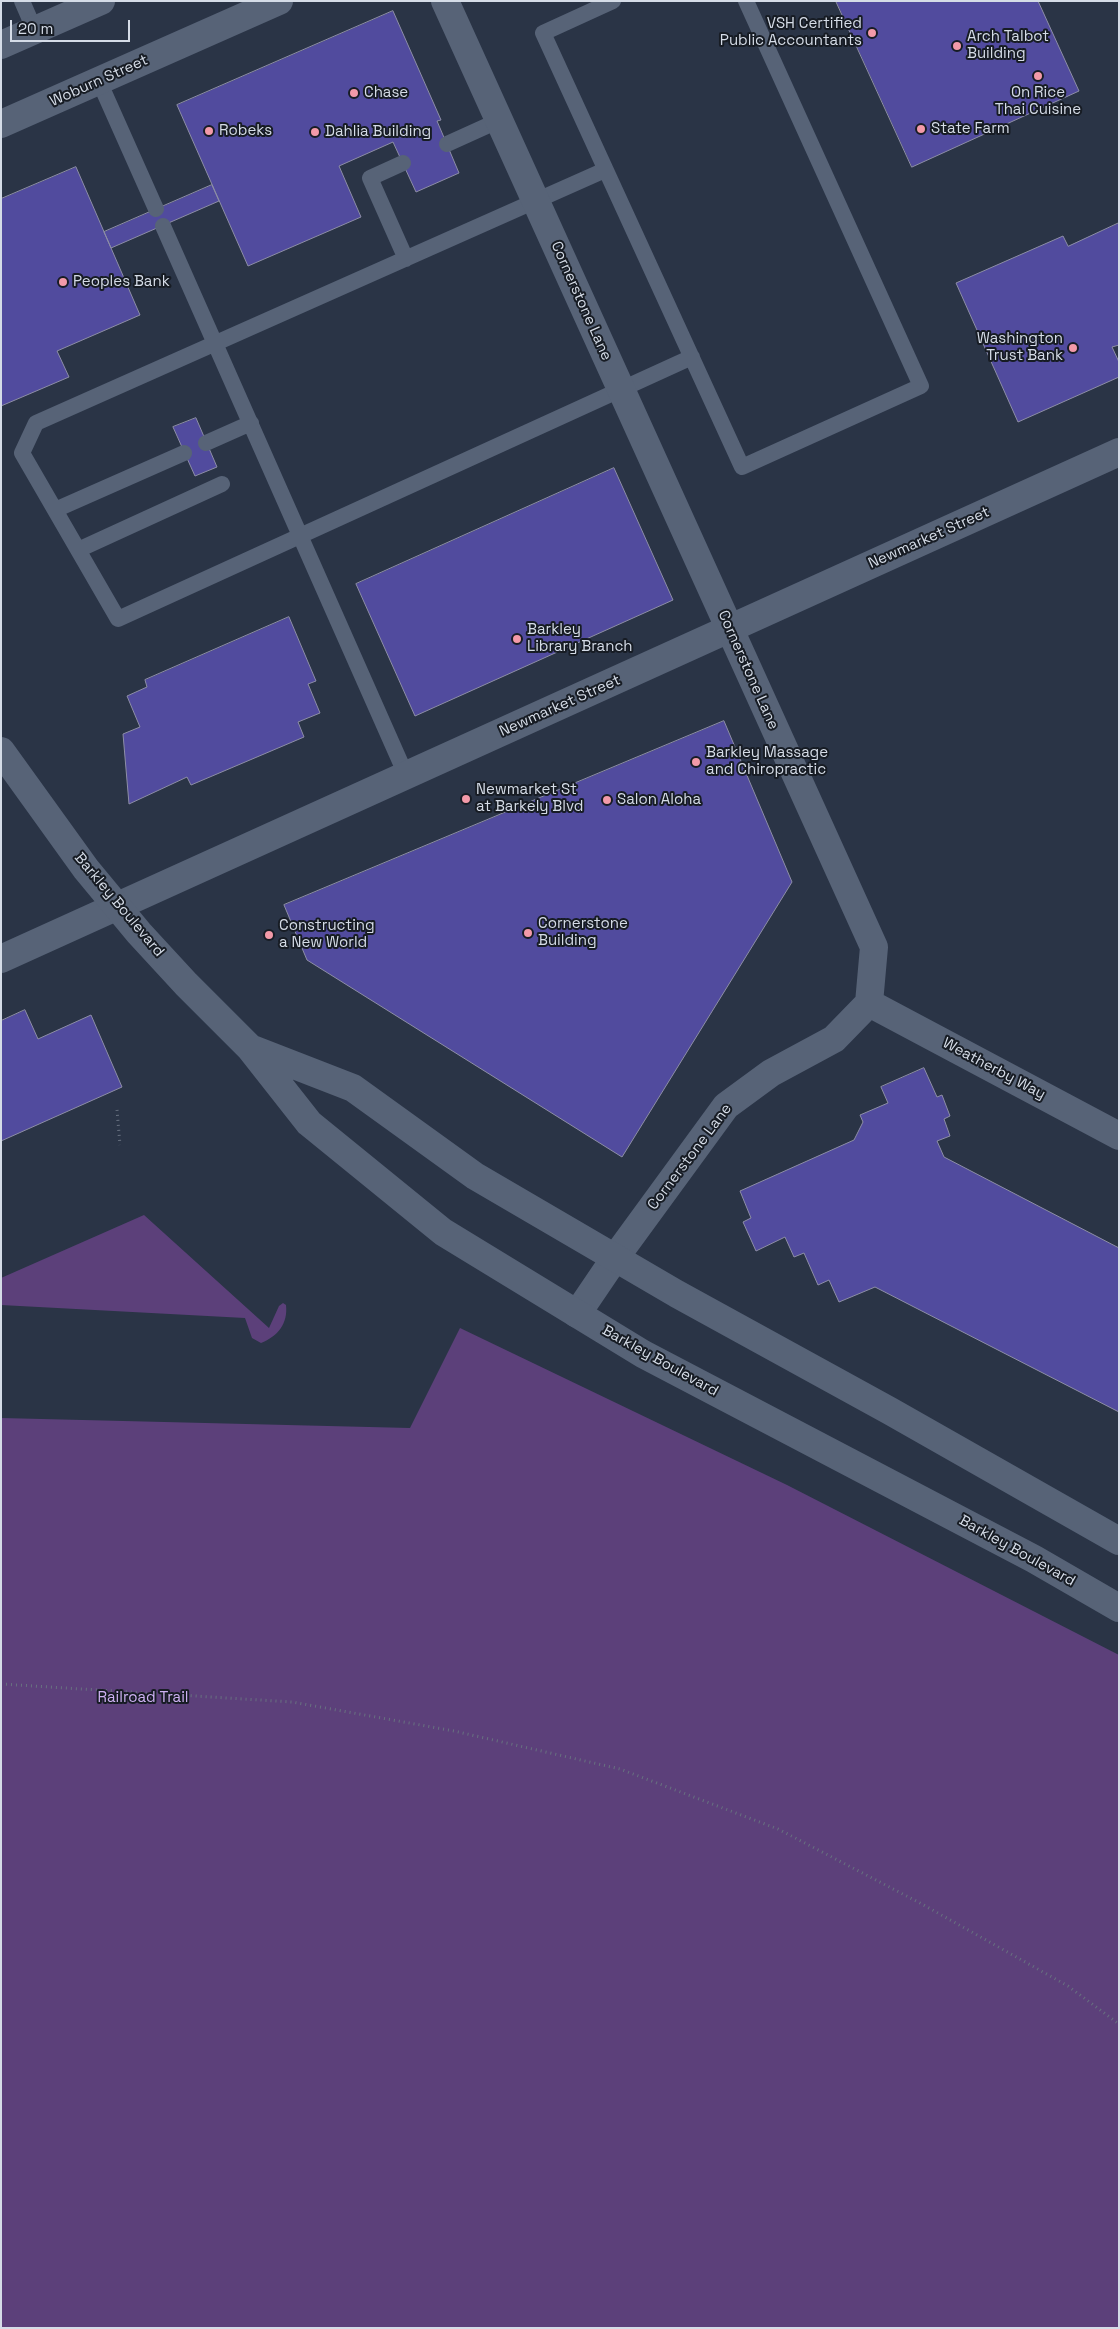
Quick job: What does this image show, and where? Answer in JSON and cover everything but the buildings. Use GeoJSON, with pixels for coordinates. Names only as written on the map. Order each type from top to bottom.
{"type":"FeatureCollection","features":[{"type":"Feature","properties":{"kind":"street"},"geometry":{"type":"LineString","coordinates":[[1,45],[100,1]]}},
{"type":"Feature","properties":{"kind":"street","name":"Woburn Street"},"geometry":{"type":"LineString","coordinates":[[1,124],[279,1]]}},
{"type":"Feature","properties":{"kind":"street","name":"Cornerstone Lane"},"geometry":{"type":"LineString","coordinates":[[445,1],[874,947],[868,1003],[834,1039],[771,1073],[726,1106],[615,1258],[577,1314]]}},
{"type":"Feature","properties":{"kind":"street","name":"Newmarket Street"},"geometry":{"type":"LineString","coordinates":[[1,959],[1119,452]]}},
{"type":"Feature","properties":{"kind":"street","name":"Barkley Boulevard"},"geometry":{"type":"LineString","coordinates":[[1,751],[86,869],[186,984],[250,1048],[309,1123],[436,1226],[643,1354],[1025,1555],[1119,1608]]}},
{"type":"Feature","properties":{"kind":"street","name":"Weatherby Way"},"geometry":{"type":"LineString","coordinates":[[868,1003],[1119,1136]]}},
{"type":"Feature","properties":{"kind":"street","name":"Barkley Boulevard"},"geometry":{"type":"LineString","coordinates":[[250,1048],[353,1088],[475,1176],[615,1258],[1119,1541]]}},
{"type":"Feature","properties":{"kind":"lane"},"geometry":{"type":"LineString","coordinates":[[22,1],[35,31]]}},
{"type":"Feature","properties":{"kind":"lane"},"geometry":{"type":"LineString","coordinates":[[613,1],[543,33],[742,467],[921,386],[746,1]]}},
{"type":"Feature","properties":{"kind":"lane"},"geometry":{"type":"LineString","coordinates":[[99,81],[156,209]]}},
{"type":"Feature","properties":{"kind":"lane"},"geometry":{"type":"LineString","coordinates":[[447,144],[500,120]]}},
{"type":"Feature","properties":{"kind":"lane"},"geometry":{"type":"LineString","coordinates":[[403,163],[370,178],[406,259]]}},
{"type":"Feature","properties":{"kind":"lane"},"geometry":{"type":"LineString","coordinates":[[605,170],[36,422],[22,453],[118,619],[692,357]]}},
{"type":"Feature","properties":{"kind":"lane"},"geometry":{"type":"LineString","coordinates":[[163,226],[406,775]]}},
{"type":"Feature","properties":{"kind":"lane"},"geometry":{"type":"LineString","coordinates":[[206,443],[251,423]]}},
{"type":"Feature","properties":{"kind":"lane"},"geometry":{"type":"LineString","coordinates":[[55,510],[184,453]]}},
{"type":"Feature","properties":{"kind":"lane"},"geometry":{"type":"LineString","coordinates":[[78,550],[222,484]]}},
{"type":"Feature","properties":{"kind":"path"},"geometry":{"type":"LineString","coordinates":[[117,1110],[120,1146]]}},
{"type":"Feature","properties":{"kind":"path"},"geometry":{"type":"LineString","coordinates":[[1,1684],[292,1702],[454,1731],[620,1769],[778,1829],[920,1903],[1068,1986],[1119,2024]]}},
{"type":"Feature","properties":{"kind":"green space"},"geometry":{"type":"Polygon","coordinates":[[[144,1215],[269,1328],[279,1306],[283,1303],[286,1305],[285,1318],[277,1333],[261,1343],[252,1338],[245,1318],[1,1305],[1,1278],[144,1215]]]}},
{"type":"Feature","properties":{"kind":"green space","name":"Railroad Trail"},"geometry":{"type":"Polygon","coordinates":[[[460,1328],[787,1485],[1119,1655],[1119,2328],[1,2328],[1,1418],[410,1428],[460,1328]]]}},
{"type":"Feature","properties":{"kind":"place","name":"VSH Certified Public Accountants"},"geometry":{"type":"Point","coordinates":[872,33]}},
{"type":"Feature","properties":{"kind":"place","name":"Arch Talbot Building"},"geometry":{"type":"Point","coordinates":[957,46]}},
{"type":"Feature","properties":{"kind":"place","name":"On Rice Thai Cuisine"},"geometry":{"type":"Point","coordinates":[1038,76]}},
{"type":"Feature","properties":{"kind":"place","name":"Chase"},"geometry":{"type":"Point","coordinates":[354,93]}},
{"type":"Feature","properties":{"kind":"place","name":"State Farm"},"geometry":{"type":"Point","coordinates":[921,129]}},
{"type":"Feature","properties":{"kind":"place","name":"Robeks"},"geometry":{"type":"Point","coordinates":[209,131]}},
{"type":"Feature","properties":{"kind":"place","name":"Dahlia Building"},"geometry":{"type":"Point","coordinates":[315,132]}},
{"type":"Feature","properties":{"kind":"place","name":"Peoples Bank"},"geometry":{"type":"Point","coordinates":[63,282]}},
{"type":"Feature","properties":{"kind":"place","name":"Washington Trust Bank"},"geometry":{"type":"Point","coordinates":[1073,348]}},
{"type":"Feature","properties":{"kind":"place","name":"Barkley Library Branch"},"geometry":{"type":"Point","coordinates":[517,639]}},
{"type":"Feature","properties":{"kind":"place","name":"Barkley Massage and Chiropractic"},"geometry":{"type":"Point","coordinates":[696,762]}},
{"type":"Feature","properties":{"kind":"place","name":"Newmarket St at Barkely Blvd"},"geometry":{"type":"Point","coordinates":[466,799]}},
{"type":"Feature","properties":{"kind":"place","name":"Salon Aloha"},"geometry":{"type":"Point","coordinates":[607,800]}},
{"type":"Feature","properties":{"kind":"place","name":"Cornerstone Building"},"geometry":{"type":"Point","coordinates":[528,933]}},
{"type":"Feature","properties":{"kind":"place","name":"Constructing a New World"},"geometry":{"type":"Point","coordinates":[269,935]}}]}
